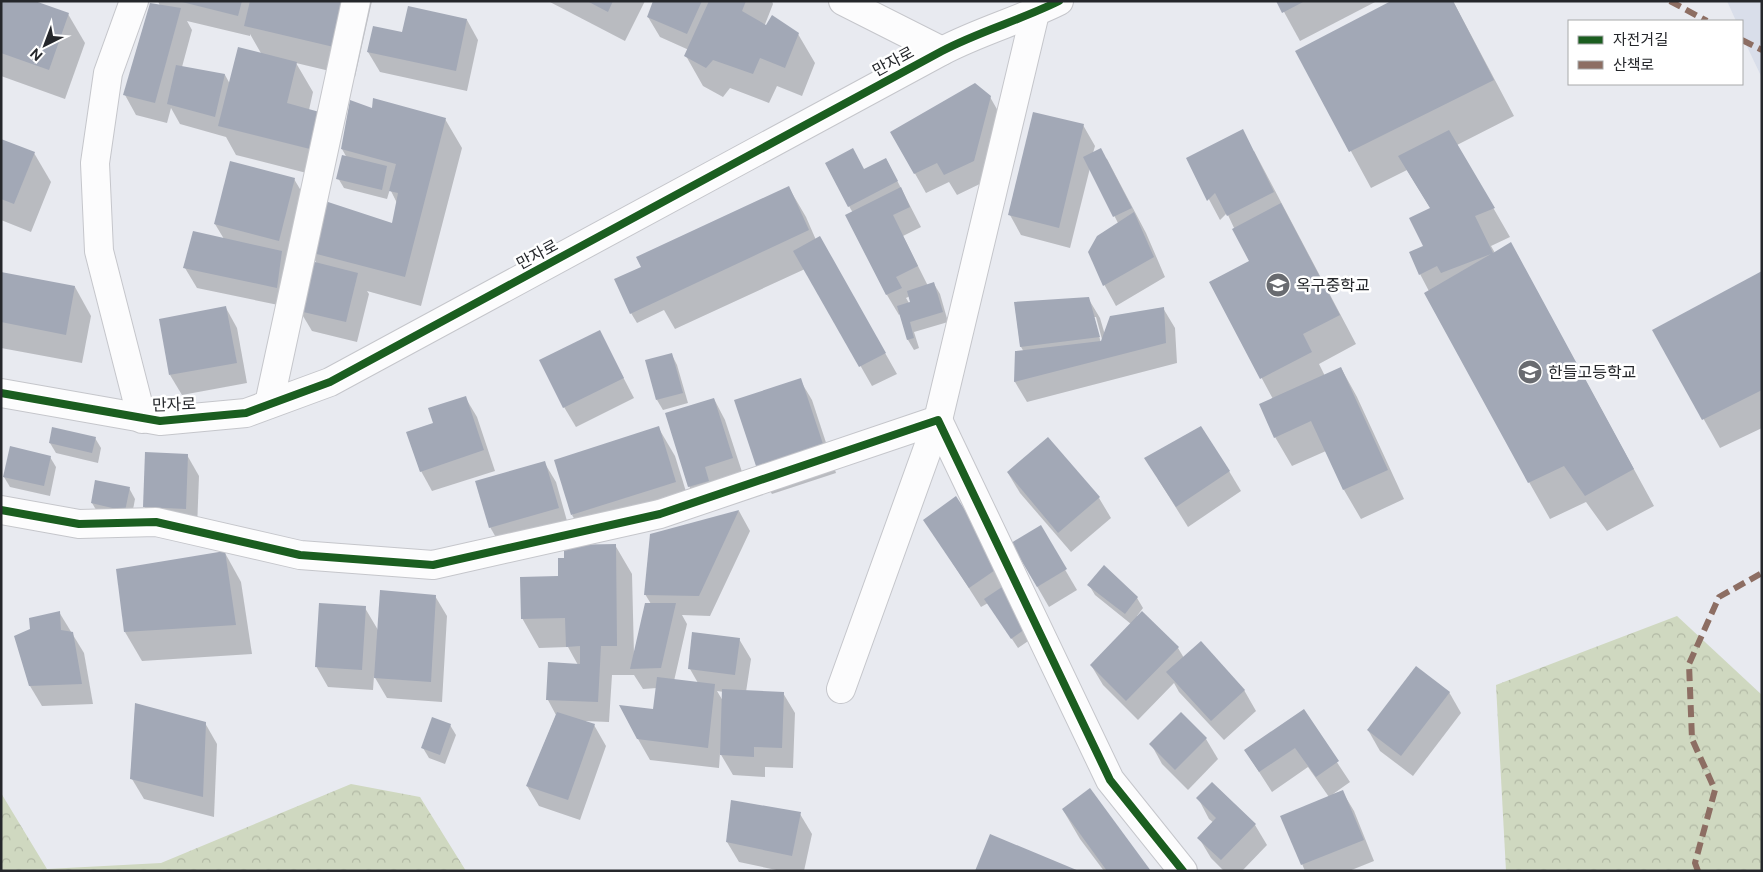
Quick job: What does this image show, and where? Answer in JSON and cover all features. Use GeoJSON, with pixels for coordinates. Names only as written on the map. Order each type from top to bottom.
{"type":"FeatureCollection","features":[{"type":"Feature","properties":{"kind":"street"},"geometry":{"type":"LineString","coordinates":[[134,1],[108,72],[95,163],[99,251],[142,418]]}},
{"type":"Feature","properties":{"kind":"street"},"geometry":{"type":"LineString","coordinates":[[269,404],[356,1]]}},
{"type":"Feature","properties":{"kind":"street"},"geometry":{"type":"LineString","coordinates":[[843,1],[942,51]]}},
{"type":"Feature","properties":{"kind":"street","name":"만자로"},"geometry":{"type":"LineString","coordinates":[[1,393],[160,421],[246,413],[330,382],[963,40],[1035,13],[1060,1]]}},
{"type":"Feature","properties":{"kind":"street"},"geometry":{"type":"LineString","coordinates":[[841,689],[938,420],[1035,13]]}},
{"type":"Feature","properties":{"kind":"street"},"geometry":{"type":"LineString","coordinates":[[1,510],[79,524],[156,522],[300,555],[433,565],[660,514],[938,420]]}},
{"type":"Feature","properties":{"kind":"street"},"geometry":{"type":"LineString","coordinates":[[938,420],[1110,780],[1183,871]]}},
{"type":"Feature","properties":{"kind":"shaded area"},"geometry":{"type":"Polygon","coordinates":[[[1727,1],[1762,1],[1762,78],[1743,38],[1743,20],[1736,20],[1727,1]]]}},
{"type":"Feature","properties":{"kind":"green space"},"geometry":{"type":"Polygon","coordinates":[[[1677,616],[1762,695],[1762,871],[1506,871],[1496,685],[1677,616]]]}},
{"type":"Feature","properties":{"kind":"green space"},"geometry":{"type":"Polygon","coordinates":[[[351,784],[420,797],[466,871],[1,871],[1,793],[47,869],[161,863],[351,784]]]}},
{"type":"Feature","properties":{"kind":"building"},"geometry":{"type":"Polygon","coordinates":[[[1,1],[35,1],[69,13],[49,70],[1,53],[1,1]]]}},
{"type":"Feature","properties":{"kind":"building"},"geometry":{"type":"Polygon","coordinates":[[[178,1],[242,1],[238,16],[178,1]]]}},
{"type":"Feature","properties":{"kind":"building"},"geometry":{"type":"Polygon","coordinates":[[[250,1],[349,1],[338,48],[244,26],[250,1]]]}},
{"type":"Feature","properties":{"kind":"building"},"geometry":{"type":"Polygon","coordinates":[[[587,1],[613,1],[608,12],[587,1]]]}},
{"type":"Feature","properties":{"kind":"building"},"geometry":{"type":"Polygon","coordinates":[[[653,1],[702,1],[687,34],[647,17],[653,1]]]}},
{"type":"Feature","properties":{"kind":"building"},"geometry":{"type":"Polygon","coordinates":[[[709,1],[746,1],[742,11],[766,25],[772,15],[799,33],[785,68],[760,58],[753,74],[713,60],[706,68],[684,56],[709,1]]]}},
{"type":"Feature","properties":{"kind":"building"},"geometry":{"type":"Polygon","coordinates":[[[1276,1],[1305,1],[1282,13],[1276,1]]]}},
{"type":"Feature","properties":{"kind":"building"},"geometry":{"type":"Polygon","coordinates":[[[1391,1],[1453,1],[1494,80],[1349,152],[1295,51],[1391,1]]]}},
{"type":"Feature","properties":{"kind":"building"},"geometry":{"type":"Polygon","coordinates":[[[150,3],[181,8],[155,103],[123,95],[150,3]]]}},
{"type":"Feature","properties":{"kind":"building"},"geometry":{"type":"Polygon","coordinates":[[[408,6],[467,19],[456,71],[367,52],[373,26],[402,32],[408,6]]]}},
{"type":"Feature","properties":{"kind":"building"},"geometry":{"type":"Polygon","coordinates":[[[238,47],[297,62],[287,103],[323,113],[314,150],[218,126],[238,47]]]}},
{"type":"Feature","properties":{"kind":"building"},"geometry":{"type":"Polygon","coordinates":[[[176,65],[225,74],[215,117],[167,104],[176,65]]]}},
{"type":"Feature","properties":{"kind":"building"},"geometry":{"type":"Polygon","coordinates":[[[975,83],[991,96],[974,161],[944,175],[937,163],[914,174],[890,132],[975,83]]]}},
{"type":"Feature","properties":{"kind":"building"},"geometry":{"type":"Polygon","coordinates":[[[373,98],[446,118],[405,277],[309,252],[325,201],[392,223],[398,193],[389,191],[396,164],[341,149],[350,100],[372,108],[373,98]]]}},
{"type":"Feature","properties":{"kind":"building"},"geometry":{"type":"Polygon","coordinates":[[[1033,112],[1084,124],[1059,228],[1008,215],[1033,112]]]}},
{"type":"Feature","properties":{"kind":"building"},"geometry":{"type":"Polygon","coordinates":[[[1243,129],[1274,192],[1227,216],[1215,193],[1207,201],[1186,158],[1243,129]]]}},
{"type":"Feature","properties":{"kind":"building"},"geometry":{"type":"Polygon","coordinates":[[[1449,130],[1495,208],[1475,216],[1493,253],[1511,242],[1634,469],[1585,496],[1564,466],[1528,483],[1424,293],[1491,254],[1441,273],[1437,266],[1419,275],[1409,252],[1423,246],[1409,218],[1430,208],[1398,156],[1449,130]]]}},
{"type":"Feature","properties":{"kind":"building"},"geometry":{"type":"Polygon","coordinates":[[[1,139],[35,152],[14,204],[1,199],[1,139]]]}},
{"type":"Feature","properties":{"kind":"building"},"geometry":{"type":"Polygon","coordinates":[[[853,148],[864,169],[886,158],[898,181],[848,207],[825,163],[853,148]]]}},
{"type":"Feature","properties":{"kind":"building"},"geometry":{"type":"Polygon","coordinates":[[[1101,148],[1132,208],[1113,217],[1083,157],[1101,148]]]}},
{"type":"Feature","properties":{"kind":"building"},"geometry":{"type":"Polygon","coordinates":[[[342,155],[387,166],[382,190],[336,179],[342,155]]]}},
{"type":"Feature","properties":{"kind":"building"},"geometry":{"type":"Polygon","coordinates":[[[230,161],[295,178],[279,241],[214,224],[230,161]]]}},
{"type":"Feature","properties":{"kind":"building"},"geometry":{"type":"Polygon","coordinates":[[[789,186],[809,230],[630,314],[614,279],[641,267],[636,257],[789,186]]]}},
{"type":"Feature","properties":{"kind":"building"},"geometry":{"type":"Polygon","coordinates":[[[901,187],[910,207],[893,215],[918,266],[896,277],[902,288],[886,295],[845,215],[901,187]]]}},
{"type":"Feature","properties":{"kind":"building"},"geometry":{"type":"Polygon","coordinates":[[[1281,203],[1340,315],[1303,334],[1312,352],[1260,379],[1209,282],[1249,261],[1232,229],[1281,203]]]}},
{"type":"Feature","properties":{"kind":"building"},"geometry":{"type":"Polygon","coordinates":[[[1134,212],[1154,257],[1103,286],[1088,252],[1097,236],[1134,212]]]}},
{"type":"Feature","properties":{"kind":"building"},"geometry":{"type":"Polygon","coordinates":[[[193,231],[282,251],[277,288],[183,268],[193,231]]]}},
{"type":"Feature","properties":{"kind":"building"},"geometry":{"type":"Polygon","coordinates":[[[820,236],[886,353],[859,367],[793,251],[820,236]]]}},
{"type":"Feature","properties":{"kind":"building"},"geometry":{"type":"Polygon","coordinates":[[[311,261],[358,273],[346,322],[299,311],[311,261]]]}},
{"type":"Feature","properties":{"kind":"building"},"geometry":{"type":"Polygon","coordinates":[[[1762,271],[1762,390],[1702,420],[1652,330],[1762,271]]]}},
{"type":"Feature","properties":{"kind":"building"},"geometry":{"type":"Polygon","coordinates":[[[1,272],[75,286],[66,335],[1,322],[1,272]]]}},
{"type":"Feature","properties":{"kind":"building"},"geometry":{"type":"Polygon","coordinates":[[[934,282],[943,312],[910,322],[914,338],[907,340],[897,306],[910,302],[907,291],[934,282]]]}},
{"type":"Feature","properties":{"kind":"building"},"geometry":{"type":"Polygon","coordinates":[[[1089,297],[1100,337],[1020,347],[1014,302],[1089,297]]]}},
{"type":"Feature","properties":{"kind":"building"},"geometry":{"type":"Polygon","coordinates":[[[226,306],[237,363],[169,375],[159,319],[226,306]]]}},
{"type":"Feature","properties":{"kind":"building"},"geometry":{"type":"Polygon","coordinates":[[[1164,307],[1166,343],[1014,382],[1015,351],[1101,341],[1110,316],[1164,307]]]}},
{"type":"Feature","properties":{"kind":"building"},"geometry":{"type":"Polygon","coordinates":[[[600,330],[624,378],[563,408],[539,360],[600,330]]]}},
{"type":"Feature","properties":{"kind":"building"},"geometry":{"type":"Polygon","coordinates":[[[672,353],[683,393],[656,400],[645,360],[672,353]]]}},
{"type":"Feature","properties":{"kind":"building"},"geometry":{"type":"Polygon","coordinates":[[[1341,367],[1388,470],[1343,490],[1311,421],[1274,438],[1259,404],[1341,367]]]}},
{"type":"Feature","properties":{"kind":"building"},"geometry":{"type":"Polygon","coordinates":[[[801,378],[826,453],[759,475],[734,400],[801,378]]]}},
{"type":"Feature","properties":{"kind":"building"},"geometry":{"type":"Polygon","coordinates":[[[466,396],[484,450],[420,472],[406,432],[433,423],[428,408],[466,396]]]}},
{"type":"Feature","properties":{"kind":"building"},"geometry":{"type":"Polygon","coordinates":[[[714,398],[733,458],[705,467],[709,481],[688,487],[665,413],[714,398]]]}},
{"type":"Feature","properties":{"kind":"building"},"geometry":{"type":"Polygon","coordinates":[[[659,426],[676,482],[571,515],[554,460],[659,426]]]}},
{"type":"Feature","properties":{"kind":"building"},"geometry":{"type":"Polygon","coordinates":[[[1201,426],[1230,471],[1176,507],[1144,458],[1201,426]]]}},
{"type":"Feature","properties":{"kind":"building"},"geometry":{"type":"Polygon","coordinates":[[[52,427],[96,437],[92,453],[49,443],[52,427]]]}},
{"type":"Feature","properties":{"kind":"building"},"geometry":{"type":"Polygon","coordinates":[[[1048,437],[1100,497],[1058,533],[1007,472],[1048,437]]]}},
{"type":"Feature","properties":{"kind":"building"},"geometry":{"type":"Polygon","coordinates":[[[10,446],[51,456],[44,486],[3,477],[10,446]]]}},
{"type":"Feature","properties":{"kind":"building"},"geometry":{"type":"Polygon","coordinates":[[[145,452],[188,454],[186,509],[143,507],[145,452]]]}},
{"type":"Feature","properties":{"kind":"building"},"geometry":{"type":"Polygon","coordinates":[[[545,461],[559,508],[489,528],[475,481],[545,461]]]}},
{"type":"Feature","properties":{"kind":"building"},"geometry":{"type":"Polygon","coordinates":[[[95,480],[130,487],[125,511],[91,503],[95,480]]]}},
{"type":"Feature","properties":{"kind":"building"},"geometry":{"type":"Polygon","coordinates":[[[956,496],[1001,566],[969,588],[923,520],[956,496]]]}},
{"type":"Feature","properties":{"kind":"building"},"geometry":{"type":"Polygon","coordinates":[[[739,510],[699,596],[644,595],[650,534],[739,510]]]}},
{"type":"Feature","properties":{"kind":"building"},"geometry":{"type":"Polygon","coordinates":[[[1041,525],[1067,569],[1037,587],[1011,543],[1041,525]]]}},
{"type":"Feature","properties":{"kind":"building"},"geometry":{"type":"Polygon","coordinates":[[[616,544],[617,646],[601,646],[598,702],[546,700],[548,662],[580,664],[580,646],[566,647],[565,618],[521,619],[520,577],[558,576],[558,558],[564,558],[564,545],[616,544]]]}},
{"type":"Feature","properties":{"kind":"building"},"geometry":{"type":"Polygon","coordinates":[[[225,551],[236,625],[124,632],[116,569],[225,551]]]}},
{"type":"Feature","properties":{"kind":"building"},"geometry":{"type":"Polygon","coordinates":[[[1104,565],[1138,597],[1125,614],[1087,585],[1104,565]]]}},
{"type":"Feature","properties":{"kind":"building"},"geometry":{"type":"Polygon","coordinates":[[[1005,585],[1032,624],[1011,639],[984,599],[1005,585]]]}},
{"type":"Feature","properties":{"kind":"building"},"geometry":{"type":"Polygon","coordinates":[[[380,590],[436,595],[431,682],[374,678],[380,590]]]}},
{"type":"Feature","properties":{"kind":"building"},"geometry":{"type":"Polygon","coordinates":[[[319,603],[366,606],[362,670],[315,667],[319,603]]]}},
{"type":"Feature","properties":{"kind":"building"},"geometry":{"type":"Polygon","coordinates":[[[645,603],[676,603],[661,668],[630,669],[645,603]]]}},
{"type":"Feature","properties":{"kind":"building"},"geometry":{"type":"Polygon","coordinates":[[[60,611],[61,630],[73,632],[82,684],[29,686],[14,636],[30,629],[29,618],[60,611]]]}},
{"type":"Feature","properties":{"kind":"building"},"geometry":{"type":"Polygon","coordinates":[[[1142,611],[1179,647],[1126,701],[1090,665],[1142,611]]]}},
{"type":"Feature","properties":{"kind":"building"},"geometry":{"type":"Polygon","coordinates":[[[692,632],[740,638],[735,675],[688,669],[692,632]]]}},
{"type":"Feature","properties":{"kind":"building"},"geometry":{"type":"Polygon","coordinates":[[[1201,641],[1245,690],[1211,721],[1166,672],[1201,641]]]}},
{"type":"Feature","properties":{"kind":"building"},"geometry":{"type":"Polygon","coordinates":[[[1416,666],[1450,692],[1401,756],[1367,730],[1416,666]]]}},
{"type":"Feature","properties":{"kind":"building"},"geometry":{"type":"Polygon","coordinates":[[[657,677],[715,684],[708,748],[637,739],[619,705],[653,709],[657,677]]]}},
{"type":"Feature","properties":{"kind":"building"},"geometry":{"type":"Polygon","coordinates":[[[722,689],[784,692],[782,748],[754,747],[754,757],[720,755],[722,689]]]}},
{"type":"Feature","properties":{"kind":"building"},"geometry":{"type":"Polygon","coordinates":[[[135,703],[206,722],[203,797],[130,779],[135,703]]]}},
{"type":"Feature","properties":{"kind":"building"},"geometry":{"type":"Polygon","coordinates":[[[1304,709],[1339,761],[1316,777],[1295,748],[1259,772],[1244,750],[1304,709]]]}},
{"type":"Feature","properties":{"kind":"building"},"geometry":{"type":"Polygon","coordinates":[[[557,712],[595,724],[568,800],[526,786],[557,712]]]}},
{"type":"Feature","properties":{"kind":"building"},"geometry":{"type":"Polygon","coordinates":[[[1181,712],[1207,738],[1175,770],[1149,744],[1181,712]]]}},
{"type":"Feature","properties":{"kind":"building"},"geometry":{"type":"Polygon","coordinates":[[[432,717],[451,724],[440,755],[421,748],[432,717]]]}},
{"type":"Feature","properties":{"kind":"building"},"geometry":{"type":"Polygon","coordinates":[[[1212,782],[1256,824],[1221,860],[1197,838],[1216,818],[1196,798],[1212,782]]]}},
{"type":"Feature","properties":{"kind":"building"},"geometry":{"type":"Polygon","coordinates":[[[1090,788],[1151,871],[1107,871],[1062,809],[1090,788]]]}},
{"type":"Feature","properties":{"kind":"building"},"geometry":{"type":"Polygon","coordinates":[[[1343,790],[1364,840],[1301,865],[1280,816],[1343,790]]]}},
{"type":"Feature","properties":{"kind":"building"},"geometry":{"type":"Polygon","coordinates":[[[731,800],[801,812],[792,856],[726,842],[731,800]]]}},
{"type":"Feature","properties":{"kind":"building"},"geometry":{"type":"Polygon","coordinates":[[[990,834],[1079,871],[975,871],[990,834]]]}},
{"type":"Feature","properties":{"kind":"marked path"},"geometry":{"type":"LineString","coordinates":[[1670,1],[1705,20]]}},
{"type":"Feature","properties":{"kind":"marked path"},"geometry":{"type":"LineString","coordinates":[[1743,40],[1762,50]]}},
{"type":"Feature","properties":{"kind":"marked path"},"geometry":{"type":"LineString","coordinates":[[1698,871],[1695,863],[1715,790],[1692,739],[1689,664],[1719,597],[1762,573]]}},
{"type":"Feature","properties":{"kind":"cycle path"},"geometry":{"type":"LineString","coordinates":[[1,393],[160,421],[246,413],[330,382],[942,51],[1059,1]]}},
{"type":"Feature","properties":{"kind":"cycle path"},"geometry":{"type":"LineString","coordinates":[[1,510],[79,524],[156,522],[300,555],[433,565],[660,514],[938,420],[1110,780],[1183,871]]}},
{"type":"Feature","properties":{"kind":"place","name":"옥구중학교"},"geometry":{"type":"Point","coordinates":[1278,285]}},
{"type":"Feature","properties":{"kind":"place","name":"한들고등학교"},"geometry":{"type":"Point","coordinates":[1530,372]}}]}
